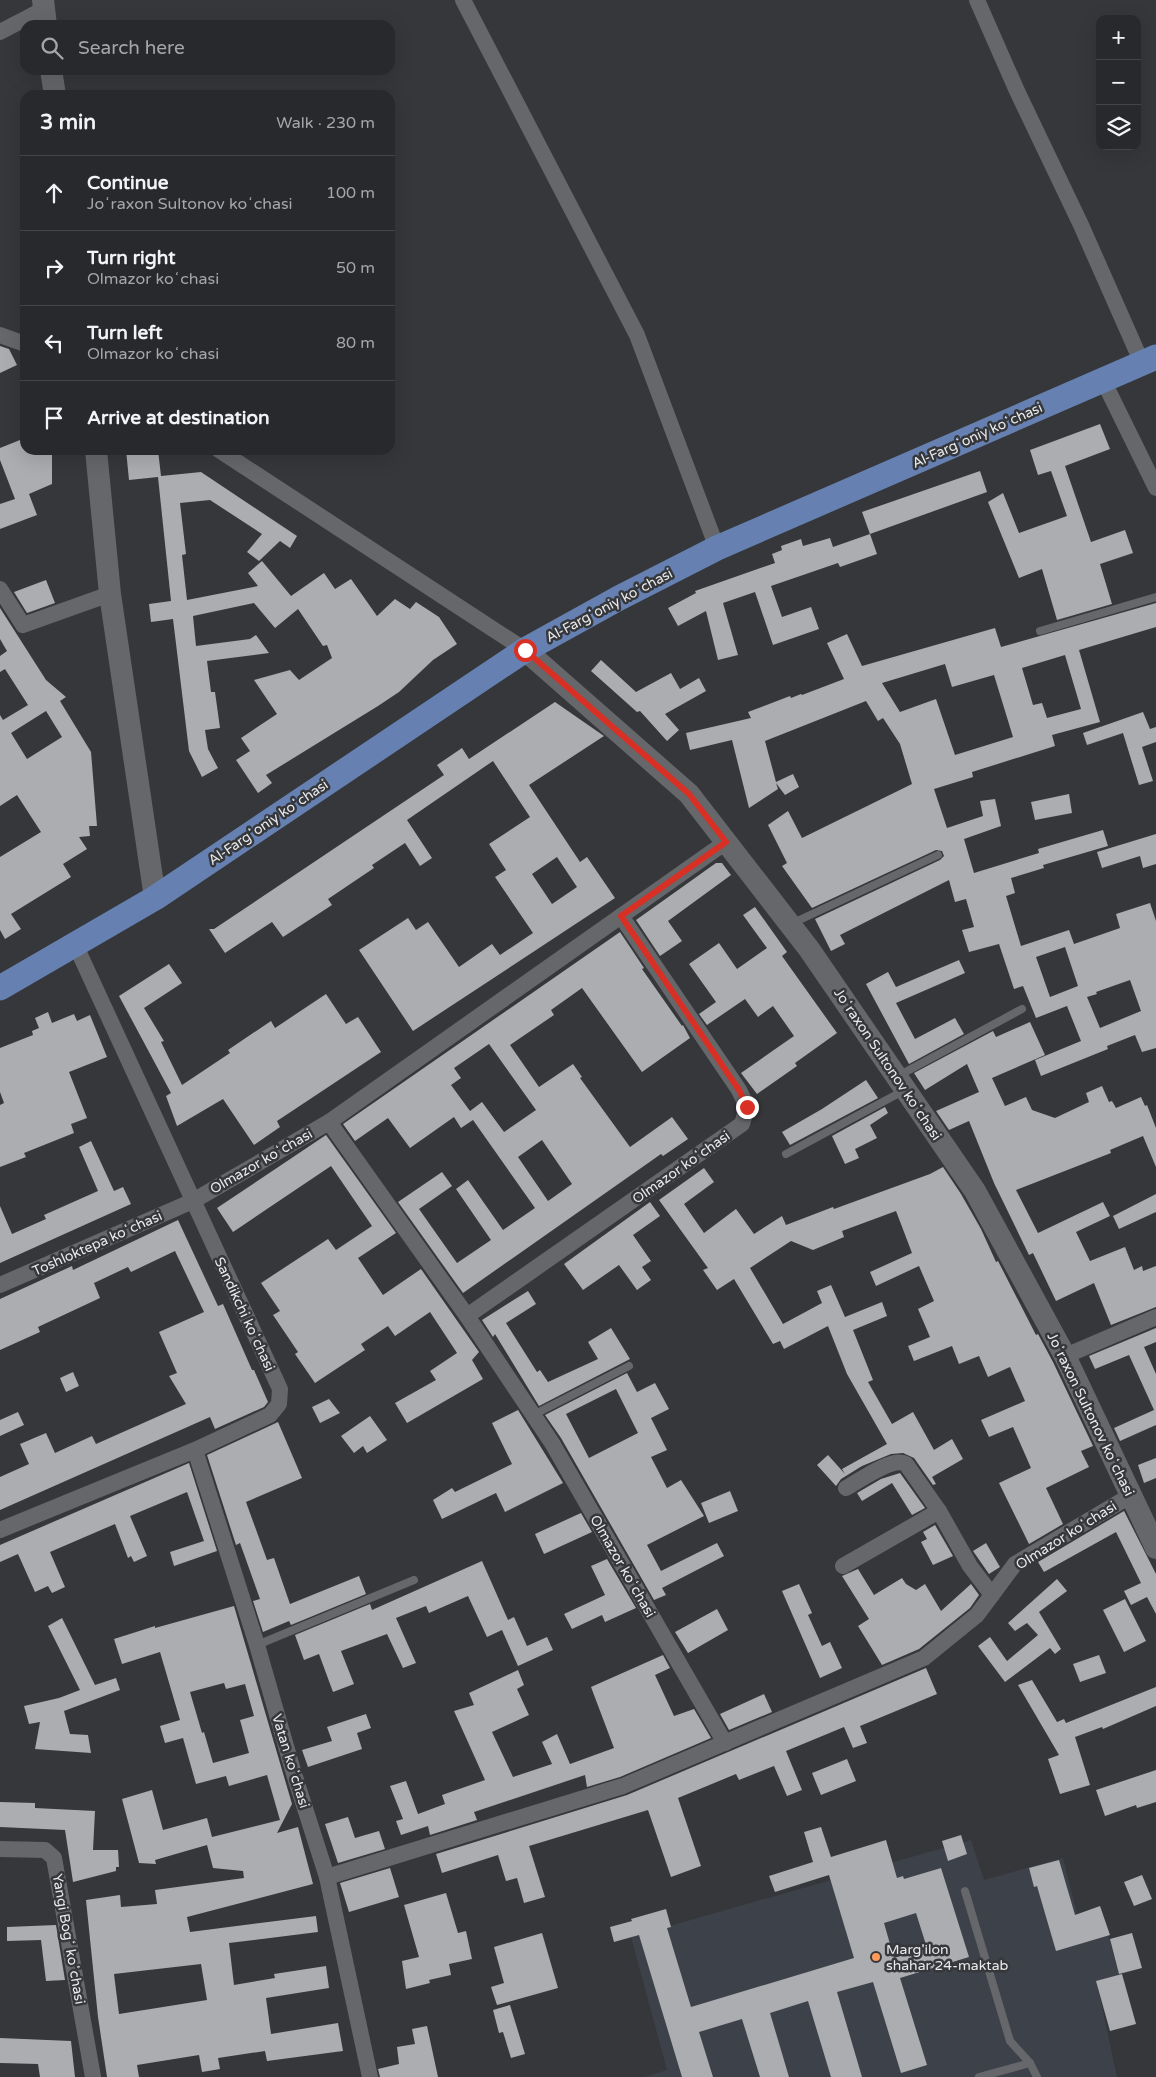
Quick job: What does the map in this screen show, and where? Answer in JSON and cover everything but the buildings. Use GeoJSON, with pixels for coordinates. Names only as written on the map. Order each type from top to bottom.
{"type":"FeatureCollection","features":[{"type":"Feature","properties":{"kind":"main road","name":"Al-Fargʻoniy koʻchasi"},"geometry":{"type":"LineString","coordinates":[[3,980],[75,944],[155,898],[525,650],[619,598],[718,548],[1149,360]]}},
{"type":"Feature","properties":{"kind":"street"},"geometry":{"type":"LineString","coordinates":[[463,0],[637,335],[718,548]]}},
{"type":"Feature","properties":{"kind":"street"},"geometry":{"type":"LineString","coordinates":[[977,0],[1017,91],[1149,360]]}},
{"type":"Feature","properties":{"kind":"street"},"geometry":{"type":"LineString","coordinates":[[25,20],[44,11]]}},
{"type":"Feature","properties":{"kind":"street"},"geometry":{"type":"LineString","coordinates":[[0,32],[20,22]]}},
{"type":"Feature","properties":{"kind":"street"},"geometry":{"type":"LineString","coordinates":[[53,75],[54,90]]}},
{"type":"Feature","properties":{"kind":"street"},"geometry":{"type":"LineString","coordinates":[[0,335],[20,342]]}},
{"type":"Feature","properties":{"kind":"street"},"geometry":{"type":"LineString","coordinates":[[1103,380],[1156,488]]}},
{"type":"Feature","properties":{"kind":"street"},"geometry":{"type":"LineString","coordinates":[[96,455],[110,594],[155,898]]}},
{"type":"Feature","properties":{"kind":"street"},"geometry":{"type":"LineString","coordinates":[[227,455],[525,650]]}},
{"type":"Feature","properties":{"kind":"street"},"geometry":{"type":"LineString","coordinates":[[0,589],[23,625],[110,594]]}},
{"type":"Feature","properties":{"kind":"street","name":"Joʻraxon Sultonov koʻchasi"},"geometry":{"type":"LineString","coordinates":[[525,650],[689,794],[791,924],[975,1191],[1065,1356],[1156,1548]]}},
{"type":"Feature","properties":{"kind":"street","name":"Olmazor koʻchasi"},"geometry":{"type":"LineString","coordinates":[[193,1201],[329,1122],[726,842]]}},
{"type":"Feature","properties":{"kind":"street","name":"Olmazor koʻchasi"},"geometry":{"type":"LineString","coordinates":[[467,1316],[742,1124],[747,1107],[739,1090],[621,916]]}},
{"type":"Feature","properties":{"kind":"street","name":"Sandikchi koʻchasi"},"geometry":{"type":"LineString","coordinates":[[0,1530],[195,1450],[270,1415],[279,1404],[280,1389],[75,944]]}},
{"type":"Feature","properties":{"kind":"street","name":"Olmazor koʻchasi"},"geometry":{"type":"LineString","coordinates":[[329,1122],[467,1316],[552,1443],[725,1743]]}},
{"type":"Feature","properties":{"kind":"street","name":"Toshloktepa koʻchasi"},"geometry":{"type":"LineString","coordinates":[[0,1285],[193,1201]]}},
{"type":"Feature","properties":{"kind":"street"},"geometry":{"type":"LineString","coordinates":[[1065,1356],[1156,1317]]}},
{"type":"Feature","properties":{"kind":"street","name":"Vatan koʻchasi"},"geometry":{"type":"LineString","coordinates":[[195,1450],[257,1645],[294,1774],[327,1877],[370,2077]]}},
{"type":"Feature","properties":{"kind":"street"},"geometry":{"type":"LineString","coordinates":[[846,1488],[888,1464],[902,1462],[906,1464],[939,1511],[970,1566],[992,1595]]}},
{"type":"Feature","properties":{"kind":"street","name":"Olmazor koʻchasi"},"geometry":{"type":"LineString","coordinates":[[327,1877],[623,1786],[924,1658],[977,1615],[1015,1564],[1130,1496]]}},
{"type":"Feature","properties":{"kind":"street"},"geometry":{"type":"LineString","coordinates":[[843,1566],[939,1511]]}},
{"type":"Feature","properties":{"kind":"street","name":"Yangi Bogʻ koʻchasi"},"geometry":{"type":"LineString","coordinates":[[0,1849],[45,1850],[54,1858],[93,2077]]}},
{"type":"Feature","properties":{"kind":"lane"},"geometry":{"type":"LineString","coordinates":[[1040,631],[1156,596]]}},
{"type":"Feature","properties":{"kind":"lane"},"geometry":{"type":"LineString","coordinates":[[791,924],[938,855]]}},
{"type":"Feature","properties":{"kind":"lane"},"geometry":{"type":"LineString","coordinates":[[786,1154],[1022,1009]]}},
{"type":"Feature","properties":{"kind":"lane"},"geometry":{"type":"LineString","coordinates":[[533,1415],[629,1366]]}},
{"type":"Feature","properties":{"kind":"lane"},"geometry":{"type":"LineString","coordinates":[[257,1645],[414,1580]]}},
{"type":"Feature","properties":{"kind":"lane"},"geometry":{"type":"LineString","coordinates":[[965,1891],[1010,2040],[1030,2063],[1037,2077]]}},
{"type":"Feature","properties":{"kind":"lane"},"geometry":{"type":"LineString","coordinates":[[979,2077],[1030,2063]]}},
{"type":"Feature","properties":{"kind":"shaded area","name":"Marg'ilon shahar 24-maktab"},"geometry":{"type":"Polygon","coordinates":[[[971,1840],[984,1880],[1063,1858],[1077,1914],[1101,1908],[1120,1978],[1097,1983],[1117,2077],[644,2077],[667,2070],[631,1937],[971,1840]]]}},
{"type":"Feature","properties":{"kind":"place","name":"Marg'ilon shahar 24-maktab"},"geometry":{"type":"Point","coordinates":[876,1957]}},
{"type":"Feature","properties":{"kind":"route"},"geometry":{"type":"LineString","coordinates":[[525,650],[689,794],[726,842],[621,916],[739,1090],[747,1107]]}}]}
